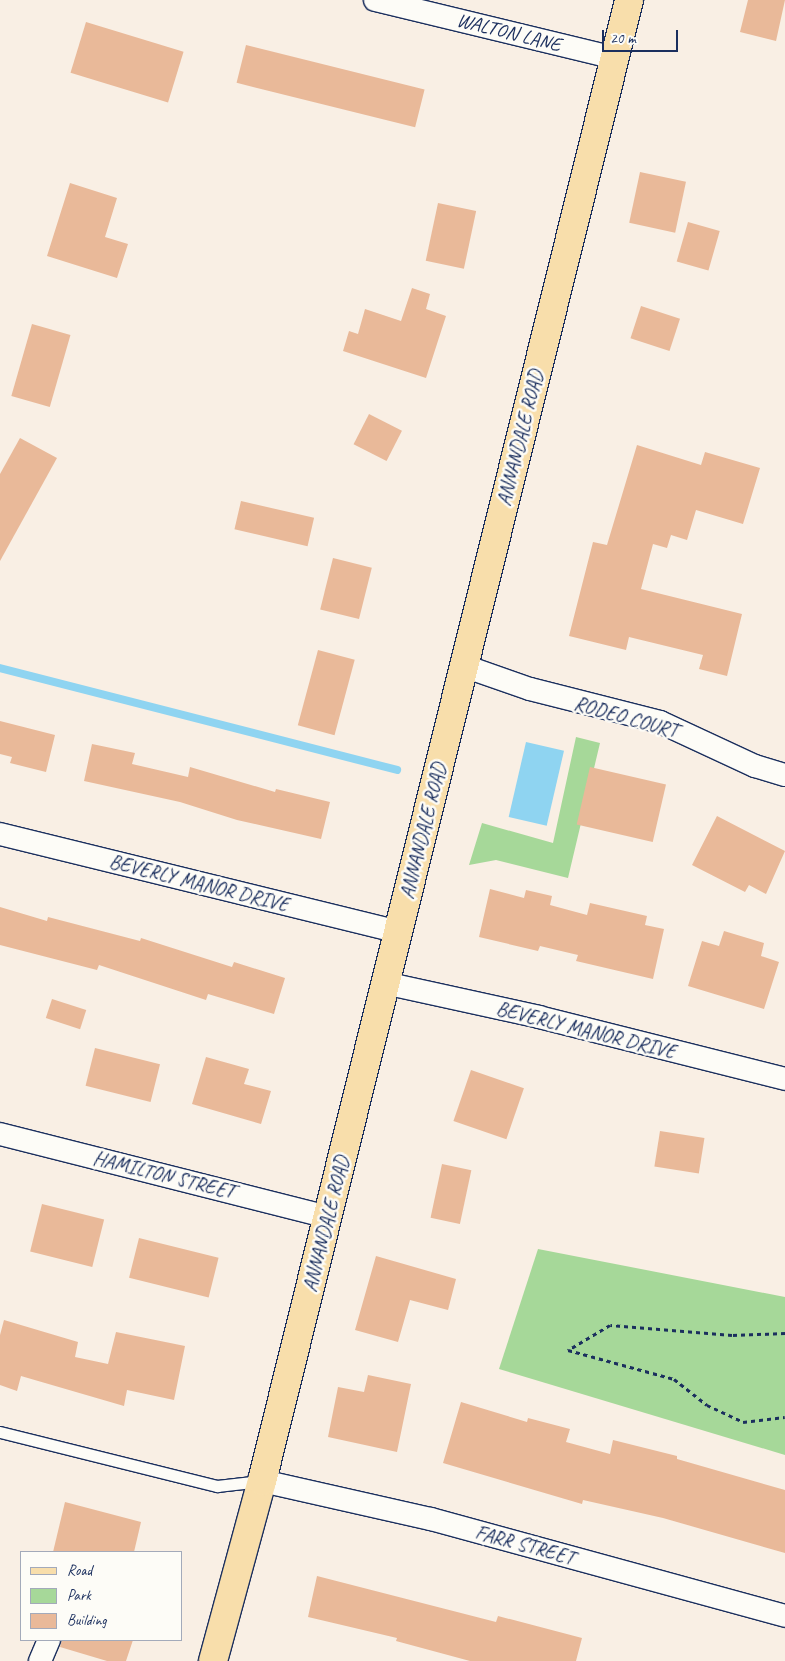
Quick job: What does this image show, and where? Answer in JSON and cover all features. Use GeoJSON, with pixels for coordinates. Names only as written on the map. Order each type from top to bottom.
{"type":"FeatureCollection","features":[{"type":"Feature","properties":{"kind":"main road","name":"ANNANDALE ROAD"},"geometry":{"type":"LineString","coordinates":[[213,1661],[262,1481],[628,0]]}},
{"type":"Feature","properties":{"kind":"street","name":"WALTON LANE"},"geometry":{"type":"LineString","coordinates":[[374,0],[614,58]]}},
{"type":"Feature","properties":{"kind":"street","name":"RODEO COURT"},"geometry":{"type":"LineString","coordinates":[[464,666],[530,689],[660,722],[755,766],[785,775]]}},
{"type":"Feature","properties":{"kind":"street","name":"BEVERLY MANOR DRIVE"},"geometry":{"type":"LineString","coordinates":[[0,834],[398,932]]}},
{"type":"Feature","properties":{"kind":"street","name":"BEVERLY MANOR DRIVE"},"geometry":{"type":"LineString","coordinates":[[386,983],[539,1017],[785,1080]]}},
{"type":"Feature","properties":{"kind":"street","name":"HAMILTON STREET"},"geometry":{"type":"LineString","coordinates":[[0,1134],[327,1217]]}},
{"type":"Feature","properties":{"kind":"street","name":"FARR STREET"},"geometry":{"type":"LineString","coordinates":[[262,1481],[431,1519],[785,1616]]}},
{"type":"Feature","properties":{"kind":"street"},"geometry":{"type":"LineString","coordinates":[[40,1661],[49,1641]]}},
{"type":"Feature","properties":{"kind":"lane"},"geometry":{"type":"LineString","coordinates":[[0,1432],[218,1486],[262,1481]]}},
{"type":"Feature","properties":{"kind":"path"},"geometry":{"type":"LineString","coordinates":[[785,1333],[732,1335],[610,1325],[568,1350],[674,1379],[707,1405],[743,1422],[785,1417]]}},
{"type":"Feature","properties":{"kind":"green space"},"geometry":{"type":"Polygon","coordinates":[[[576,737],[600,743],[568,878],[496,860],[469,865],[482,823],[553,843],[576,737]]]}},
{"type":"Feature","properties":{"kind":"green space"},"geometry":{"type":"Polygon","coordinates":[[[538,1249],[785,1297],[785,1455],[499,1369],[538,1249]]]}},
{"type":"Feature","properties":{"kind":"water"},"geometry":{"type":"Polygon","coordinates":[[[526,742],[564,751],[547,826],[509,817],[526,742]]]}},
{"type":"Feature","properties":{"kind":"building"},"geometry":{"type":"Polygon","coordinates":[[[748,0],[785,0],[776,41],[740,32],[748,0]]]}},
{"type":"Feature","properties":{"kind":"building"},"geometry":{"type":"Polygon","coordinates":[[[86,22],[184,52],[168,103],[71,73],[86,22]]]}},
{"type":"Feature","properties":{"kind":"building"},"geometry":{"type":"Polygon","coordinates":[[[246,45],[425,90],[415,127],[237,83],[246,45]]]}},
{"type":"Feature","properties":{"kind":"building"},"geometry":{"type":"Polygon","coordinates":[[[640,172],[686,182],[675,233],[629,223],[640,172]]]}},
{"type":"Feature","properties":{"kind":"building"},"geometry":{"type":"Polygon","coordinates":[[[70,183],[117,198],[105,237],[128,244],[117,278],[47,256],[70,183]]]}},
{"type":"Feature","properties":{"kind":"building"},"geometry":{"type":"Polygon","coordinates":[[[438,203],[476,211],[464,269],[426,261],[438,203]]]}},
{"type":"Feature","properties":{"kind":"building"},"geometry":{"type":"Polygon","coordinates":[[[688,222],[720,231],[708,271],[677,261],[688,222]]]}},
{"type":"Feature","properties":{"kind":"building"},"geometry":{"type":"Polygon","coordinates":[[[412,288],[430,294],[426,309],[446,316],[426,378],[343,351],[349,331],[358,334],[365,309],[401,321],[412,288]]]}},
{"type":"Feature","properties":{"kind":"building"},"geometry":{"type":"Polygon","coordinates":[[[641,306],[680,319],[669,351],[630,338],[641,306]]]}},
{"type":"Feature","properties":{"kind":"building"},"geometry":{"type":"Polygon","coordinates":[[[32,324],[70,335],[50,407],[11,396],[32,324]]]}},
{"type":"Feature","properties":{"kind":"building"},"geometry":{"type":"Polygon","coordinates":[[[369,414],[402,431],[387,461],[354,444],[369,414]]]}},
{"type":"Feature","properties":{"kind":"building"},"geometry":{"type":"Polygon","coordinates":[[[20,438],[57,458],[0,561],[0,474],[20,438]]]}},
{"type":"Feature","properties":{"kind":"building"},"geometry":{"type":"Polygon","coordinates":[[[637,445],[701,465],[705,452],[760,468],[743,524],[696,510],[687,540],[671,535],[667,548],[653,544],[641,589],[742,614],[727,676],[699,669],[703,655],[629,637],[626,650],[569,636],[593,542],[607,545],[637,445]]]}},
{"type":"Feature","properties":{"kind":"building"},"geometry":{"type":"Polygon","coordinates":[[[241,501],[314,518],[308,546],[234,529],[241,501]]]}},
{"type":"Feature","properties":{"kind":"building"},"geometry":{"type":"Polygon","coordinates":[[[333,558],[372,568],[359,619],[320,609],[333,558]]]}},
{"type":"Feature","properties":{"kind":"building"},"geometry":{"type":"Polygon","coordinates":[[[318,650],[355,660],[335,735],[298,725],[318,650]]]}},
{"type":"Feature","properties":{"kind":"building"},"geometry":{"type":"Polygon","coordinates":[[[0,721],[55,735],[46,772],[10,763],[12,757],[0,754],[0,721]]]}},
{"type":"Feature","properties":{"kind":"building"},"geometry":{"type":"Polygon","coordinates":[[[92,744],[135,753],[132,764],[188,777],[190,767],[275,792],[276,789],[330,802],[321,839],[237,820],[180,802],[84,781],[92,744]]]}},
{"type":"Feature","properties":{"kind":"building"},"geometry":{"type":"Polygon","coordinates":[[[590,767],[666,785],[653,842],[577,824],[590,767]]]}},
{"type":"Feature","properties":{"kind":"building"},"geometry":{"type":"Polygon","coordinates":[[[717,816],[785,851],[766,894],[749,885],[745,892],[692,865],[717,816]]]}},
{"type":"Feature","properties":{"kind":"building"},"geometry":{"type":"Polygon","coordinates":[[[490,889],[524,898],[526,890],[552,896],[550,905],[587,915],[590,903],[647,916],[645,925],[664,929],[653,979],[576,961],[578,955],[540,946],[538,951],[479,937],[490,889]]]}},
{"type":"Feature","properties":{"kind":"building"},"geometry":{"type":"Polygon","coordinates":[[[0,907],[47,921],[48,917],[140,941],[141,938],[232,967],[234,962],[285,978],[274,1014],[208,994],[206,1000],[99,965],[97,970],[0,945],[0,907]]]}},
{"type":"Feature","properties":{"kind":"building"},"geometry":{"type":"Polygon","coordinates":[[[724,931],[764,943],[761,956],[779,962],[764,1009],[688,986],[702,941],[719,946],[724,931]]]}},
{"type":"Feature","properties":{"kind":"building"},"geometry":{"type":"Polygon","coordinates":[[[52,999],[86,1010],[80,1029],[46,1018],[52,999]]]}},
{"type":"Feature","properties":{"kind":"building"},"geometry":{"type":"Polygon","coordinates":[[[95,1048],[160,1064],[151,1102],[86,1086],[95,1048]]]}},
{"type":"Feature","properties":{"kind":"building"},"geometry":{"type":"Polygon","coordinates":[[[206,1057],[249,1069],[244,1084],[271,1091],[261,1124],[192,1104],[206,1057]]]}},
{"type":"Feature","properties":{"kind":"building"},"geometry":{"type":"Polygon","coordinates":[[[471,1070],[524,1088],[506,1139],[453,1121],[471,1070]]]}},
{"type":"Feature","properties":{"kind":"building"},"geometry":{"type":"Polygon","coordinates":[[[660,1131],[704,1138],[699,1174],[654,1167],[660,1131]]]}},
{"type":"Feature","properties":{"kind":"building"},"geometry":{"type":"Polygon","coordinates":[[[442,1164],[471,1170],[460,1224],[431,1218],[442,1164]]]}},
{"type":"Feature","properties":{"kind":"building"},"geometry":{"type":"Polygon","coordinates":[[[42,1204],[104,1219],[92,1267],[30,1252],[42,1204]]]}},
{"type":"Feature","properties":{"kind":"building"},"geometry":{"type":"Polygon","coordinates":[[[139,1238],[219,1258],[209,1298],[129,1278],[139,1238]]]}},
{"type":"Feature","properties":{"kind":"building"},"geometry":{"type":"Polygon","coordinates":[[[376,1256],[456,1279],[448,1310],[410,1300],[398,1342],[355,1330],[376,1256]]]}},
{"type":"Feature","properties":{"kind":"building"},"geometry":{"type":"Polygon","coordinates":[[[4,1320],[78,1342],[75,1357],[108,1364],[116,1332],[185,1346],[174,1400],[127,1390],[124,1406],[21,1376],[17,1391],[0,1385],[0,1335],[4,1320]]]}},
{"type":"Feature","properties":{"kind":"building"},"geometry":{"type":"Polygon","coordinates":[[[368,1375],[411,1384],[397,1452],[328,1437],[338,1387],[364,1392],[368,1375]]]}},
{"type":"Feature","properties":{"kind":"building"},"geometry":{"type":"Polygon","coordinates":[[[461,1402],[527,1422],[528,1418],[570,1429],[566,1442],[610,1454],[613,1440],[677,1456],[677,1459],[785,1490],[785,1553],[663,1518],[583,1500],[582,1504],[443,1463],[461,1402]]]}},
{"type":"Feature","properties":{"kind":"building"},"geometry":{"type":"Polygon","coordinates":[[[65,1502],[141,1522],[134,1551],[53,1551],[65,1502]]]}},
{"type":"Feature","properties":{"kind":"building"},"geometry":{"type":"Polygon","coordinates":[[[317,1576],[496,1622],[498,1616],[582,1638],[576,1661],[470,1661],[396,1641],[397,1638],[308,1617],[317,1576]]]}},
{"type":"Feature","properties":{"kind":"building"},"geometry":{"type":"Polygon","coordinates":[[[62,1641],[133,1641],[126,1661],[107,1661],[60,1647],[62,1641]]]}},
{"type":"Feature","properties":{"kind":"waterway"},"geometry":{"type":"LineString","coordinates":[[0,668],[397,770]]}}]}
